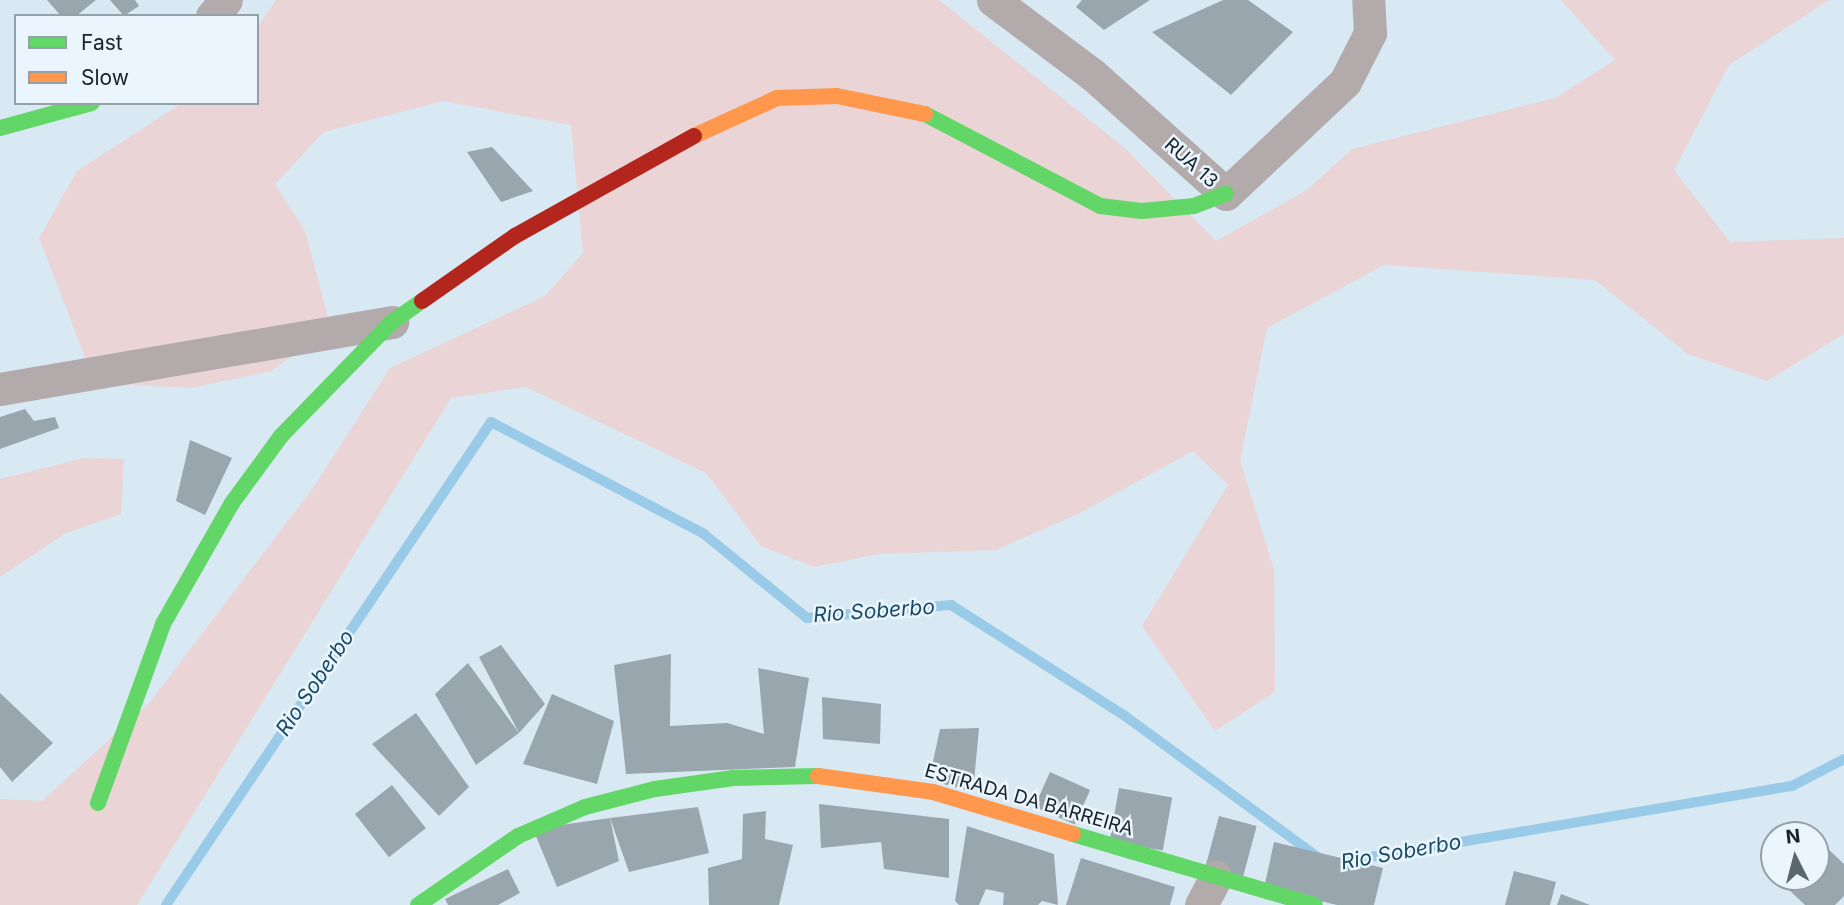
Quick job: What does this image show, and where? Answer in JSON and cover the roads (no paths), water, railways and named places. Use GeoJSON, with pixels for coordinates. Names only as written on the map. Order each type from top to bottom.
{"type":"FeatureCollection","features":[{"type":"Feature","properties":{"kind":"street"},"geometry":{"type":"LineString","coordinates":[[214,14],[226,0]]}},
{"type":"Feature","properties":{"kind":"street","name":"RUA 13"},"geometry":{"type":"LineString","coordinates":[[993,0],[1093,75],[1226,194],[1345,82],[1370,33],[1368,0]]}},
{"type":"Feature","properties":{"kind":"street"},"geometry":{"type":"LineString","coordinates":[[98,803],[163,624],[232,503],[281,436],[392,322],[515,236],[654,156],[777,98],[837,96],[926,114],[1100,205],[1142,211],[1181,208],[1226,194]]}},
{"type":"Feature","properties":{"kind":"street"},"geometry":{"type":"LineString","coordinates":[[0,128],[85,105]]}},
{"type":"Feature","properties":{"kind":"street"},"geometry":{"type":"LineString","coordinates":[[0,389],[392,322]]}},
{"type":"Feature","properties":{"kind":"street","name":"ESTRADA DA BARREIRA"},"geometry":{"type":"LineString","coordinates":[[418,905],[518,836],[585,807],[655,789],[733,778],[816,776],[933,792],[1209,891],[1315,905]]}},
{"type":"Feature","properties":{"kind":"waterway","name":"Rio Soberbo"},"geometry":{"type":"LineString","coordinates":[[166,905],[491,422],[704,534],[807,618],[951,605],[1125,716],[1316,856]]}},
{"type":"Feature","properties":{"kind":"waterway","name":"Rio Soberbo"},"geometry":{"type":"LineString","coordinates":[[1342,862],[1792,786],[1844,759]]}}]}
